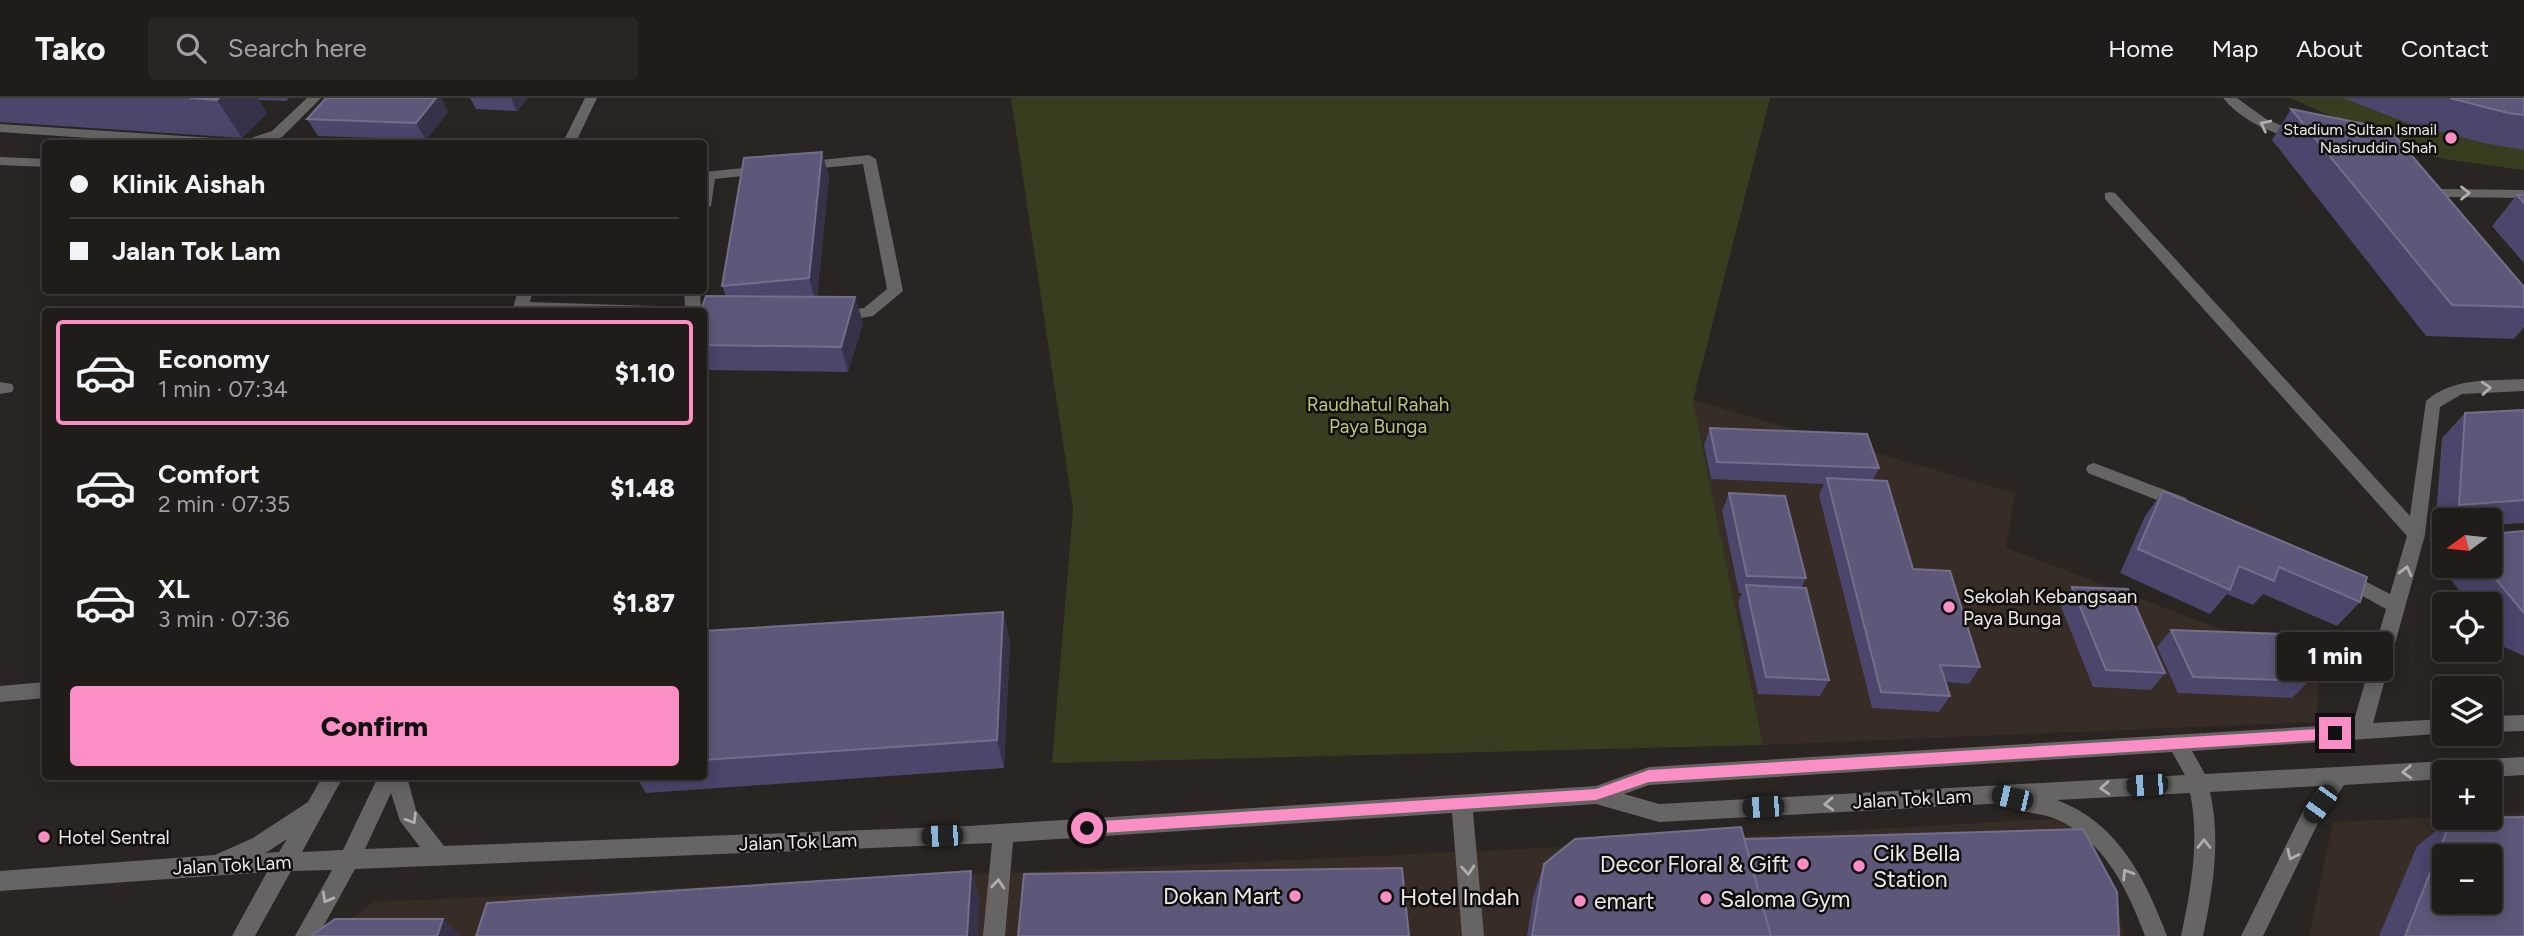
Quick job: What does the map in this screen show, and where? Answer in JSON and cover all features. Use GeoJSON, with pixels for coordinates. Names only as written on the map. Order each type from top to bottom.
{"type":"FeatureCollection","features":[{"type":"Feature","properties":{"kind":"street"},"geometry":{"type":"LineString","coordinates":[[258,140],[277,134],[315,98]]}},
{"type":"Feature","properties":{"kind":"street"},"geometry":{"type":"LineString","coordinates":[[570,140],[591,98]]}},
{"type":"Feature","properties":{"kind":"street"},"geometry":{"type":"LineString","coordinates":[[2229,98],[2250,118],[2278,132],[2316,140]]}},
{"type":"Feature","properties":{"kind":"street"},"geometry":{"type":"LineString","coordinates":[[0,128],[184,140]]}},
{"type":"Feature","properties":{"kind":"street"},"geometry":{"type":"LineString","coordinates":[[707,176],[869,159],[895,291],[868,312],[849,317],[822,317]]}},
{"type":"Feature","properties":{"kind":"street"},"geometry":{"type":"LineString","coordinates":[[0,176],[6,162],[42,163]]}},
{"type":"Feature","properties":{"kind":"street"},"geometry":{"type":"LineString","coordinates":[[2455,215],[2434,190],[2524,194]]}},
{"type":"Feature","properties":{"kind":"street"},"geometry":{"type":"LineString","coordinates":[[2110,197],[2416,535]]}},
{"type":"Feature","properties":{"kind":"street"},"geometry":{"type":"LineString","coordinates":[[2361,731],[2398,607],[2416,535],[2432,405],[2440,396],[2455,390],[2524,385]]}},
{"type":"Feature","properties":{"kind":"street"},"geometry":{"type":"LineString","coordinates":[[2094,469],[2192,508]]}},
{"type":"Feature","properties":{"kind":"street"},"geometry":{"type":"LineString","coordinates":[[2325,568],[2398,607]]}},
{"type":"Feature","properties":{"kind":"street"},"geometry":{"type":"LineString","coordinates":[[0,694],[42,690]]}},
{"type":"Feature","properties":{"kind":"street"},"geometry":{"type":"LineString","coordinates":[[2502,724],[2524,723]]}},
{"type":"Feature","properties":{"kind":"street","name":"Jalan Tok Lam"},"geometry":{"type":"LineString","coordinates":[[0,881],[207,865],[1003,833],[1596,794],[1649,776],[2432,728]]}},
{"type":"Feature","properties":{"kind":"street"},"geometry":{"type":"LineString","coordinates":[[2178,744],[2198,782],[2206,843],[2199,906],[2192,936]]}},
{"type":"Feature","properties":{"kind":"street","name":"Jalan Tok Lam"},"geometry":{"type":"LineString","coordinates":[[1596,794],[1659,813],[2524,766]]}},
{"type":"Feature","properties":{"kind":"street"},"geometry":{"type":"LineString","coordinates":[[2252,936],[2310,818],[2339,775]]}},
{"type":"Feature","properties":{"kind":"street"},"geometry":{"type":"LineString","coordinates":[[243,936],[331,780]]}},
{"type":"Feature","properties":{"kind":"street"},"geometry":{"type":"LineString","coordinates":[[306,936],[349,860],[387,780]]}},
{"type":"Feature","properties":{"kind":"street"},"geometry":{"type":"LineString","coordinates":[[398,780],[407,814],[439,856]]}},
{"type":"Feature","properties":{"kind":"street"},"geometry":{"type":"LineString","coordinates":[[1995,794],[2067,813],[2102,839],[2138,892],[2156,936]]}},
{"type":"Feature","properties":{"kind":"street"},"geometry":{"type":"LineString","coordinates":[[1462,803],[1473,936]]}},
{"type":"Feature","properties":{"kind":"street"},"geometry":{"type":"LineString","coordinates":[[207,865],[260,845],[318,805]]}},
{"type":"Feature","properties":{"kind":"street"},"geometry":{"type":"LineString","coordinates":[[994,936],[1003,833]]}},
{"type":"Feature","properties":{"kind":"shaded area","name":"Sekolah Kebangsaan Paya Bunga"},"geometry":{"type":"Polygon","coordinates":[[[1693,400],[2015,493],[2006,548],[2319,666],[2317,722],[1763,745],[1693,400]]]}},
{"type":"Feature","properties":{"kind":"shaded area"},"geometry":{"type":"Polygon","coordinates":[[[2524,813],[2524,936],[2309,936],[2333,822],[2432,817],[2432,830],[2502,830],[2502,814],[2524,813]]]}},
{"type":"Feature","properties":{"kind":"shaded area"},"geometry":{"type":"Polygon","coordinates":[[[2067,818],[2117,902],[2124,936],[326,936],[374,902],[1503,850],[2067,818]]]}},
{"type":"Feature","properties":{"kind":"green space","name":"Raudhatul Rahah Paya Bunga"},"geometry":{"type":"Polygon","coordinates":[[[1011,98],[1770,98],[1693,400],[1763,745],[1052,763],[1073,509],[1011,98]]]}},
{"type":"Feature","properties":{"kind":"green space","name":"Stadium Sultan Ismail Nasiruddin Shah"},"geometry":{"type":"Polygon","coordinates":[[[2291,98],[2524,98],[2524,170],[2444,159],[2394,145],[2291,98]]]}},
{"type":"Feature","properties":{"kind":"building"},"geometry":{"type":"Polygon","coordinates":[[[326,98],[436,98],[416,123],[307,119],[326,98]]]}},
{"type":"Feature","properties":{"kind":"building"},"geometry":{"type":"Polygon","coordinates":[[[2450,98],[2524,98],[2524,115],[2508,113],[2450,98]]]}},
{"type":"Feature","properties":{"kind":"building"},"geometry":{"type":"Polygon","coordinates":[[[2291,109],[2389,129],[2524,287],[2524,307],[2452,305],[2291,109]]]}},
{"type":"Feature","properties":{"kind":"building"},"geometry":{"type":"Polygon","coordinates":[[[822,152],[809,278],[722,286],[744,158],[822,152]]]}},
{"type":"Feature","properties":{"kind":"building"},"geometry":{"type":"Polygon","coordinates":[[[706,296],[855,297],[841,347],[707,345],[707,308],[702,308],[706,296]]]}},
{"type":"Feature","properties":{"kind":"building"},"geometry":{"type":"Polygon","coordinates":[[[2524,410],[2524,500],[2459,505],[2465,413],[2524,410]]]}},
{"type":"Feature","properties":{"kind":"building"},"geometry":{"type":"Polygon","coordinates":[[[1710,428],[1867,434],[1879,468],[1717,462],[1710,428]]]}},
{"type":"Feature","properties":{"kind":"building"},"geometry":{"type":"Polygon","coordinates":[[[1827,478],[1887,481],[1913,569],[1950,571],[1980,667],[1940,665],[1950,696],[1881,692],[1827,478]]]}},
{"type":"Feature","properties":{"kind":"building"},"geometry":{"type":"Polygon","coordinates":[[[2163,491],[2367,577],[2360,602],[2279,567],[2274,581],[2239,566],[2230,590],[2138,549],[2163,491]]]}},
{"type":"Feature","properties":{"kind":"building"},"geometry":{"type":"Polygon","coordinates":[[[1729,493],[1785,496],[1806,578],[1747,576],[1729,493]]]}},
{"type":"Feature","properties":{"kind":"building"},"geometry":{"type":"Polygon","coordinates":[[[2524,531],[2524,613],[2495,578],[2502,578],[2502,533],[2524,531]]]}},
{"type":"Feature","properties":{"kind":"building"},"geometry":{"type":"Polygon","coordinates":[[[1746,585],[1806,588],[1829,680],[1766,677],[1746,585]]]}},
{"type":"Feature","properties":{"kind":"building"},"geometry":{"type":"Polygon","coordinates":[[[2072,587],[2128,589],[2165,673],[2106,670],[2072,587]]]}},
{"type":"Feature","properties":{"kind":"building"},"geometry":{"type":"Polygon","coordinates":[[[1003,612],[997,740],[707,760],[707,631],[1003,612]]]}},
{"type":"Feature","properties":{"kind":"building"},"geometry":{"type":"Polygon","coordinates":[[[2171,630],[2284,634],[2309,681],[2193,677],[2171,630]]]}},
{"type":"Feature","properties":{"kind":"building"},"geometry":{"type":"Polygon","coordinates":[[[2502,817],[2524,817],[2524,936],[2405,936],[2432,868],[2432,914],[2502,914],[2502,844],[2442,844],[2447,830],[2502,830],[2502,817]]]}},
{"type":"Feature","properties":{"kind":"building"},"geometry":{"type":"Polygon","coordinates":[[[1741,827],[1771,936],[1532,936],[1544,864],[1575,839],[1741,827]]]}},
{"type":"Feature","properties":{"kind":"building"},"geometry":{"type":"Polygon","coordinates":[[[2083,829],[2117,892],[2119,936],[1771,936],[1744,839],[2083,829]]]}},
{"type":"Feature","properties":{"kind":"building"},"geometry":{"type":"Polygon","coordinates":[[[1402,868],[1409,936],[1018,936],[1024,874],[1402,868]]]}},
{"type":"Feature","properties":{"kind":"building"},"geometry":{"type":"Polygon","coordinates":[[[971,871],[967,936],[476,936],[487,903],[971,871]]]}},
{"type":"Feature","properties":{"kind":"building"},"geometry":{"type":"Polygon","coordinates":[[[335,919],[443,919],[437,936],[311,936],[335,919]]]}},
{"type":"Feature","properties":{"kind":"place","name":"Stadium Sultan Ismail Nasiruddin Shah"},"geometry":{"type":"Point","coordinates":[2451,138]}},
{"type":"Feature","properties":{"kind":"place","name":"Sekolah Kebangsaan Paya Bunga"},"geometry":{"type":"Point","coordinates":[1949,607]}},
{"type":"Feature","properties":{"kind":"place","name":"Hotel Sentral"},"geometry":{"type":"Point","coordinates":[44,837]}},
{"type":"Feature","properties":{"kind":"place","name":"Decor Floral & Gift"},"geometry":{"type":"Point","coordinates":[1803,864]}},
{"type":"Feature","properties":{"kind":"place","name":"Cik Bella Station"},"geometry":{"type":"Point","coordinates":[1859,866]}},
{"type":"Feature","properties":{"kind":"place","name":"Dokan Mart"},"geometry":{"type":"Point","coordinates":[1295,896]}},
{"type":"Feature","properties":{"kind":"place","name":"Hotel Indah"},"geometry":{"type":"Point","coordinates":[1386,897]}},
{"type":"Feature","properties":{"kind":"place","name":"Saloma Gym"},"geometry":{"type":"Point","coordinates":[1706,899]}},
{"type":"Feature","properties":{"kind":"place","name":"emart"},"geometry":{"type":"Point","coordinates":[1580,901]}},
{"type":"Feature","properties":{"kind":"route"},"geometry":{"type":"LineString","coordinates":[[1087,828],[1596,794],[1649,776],[2335,733]]}}]}
